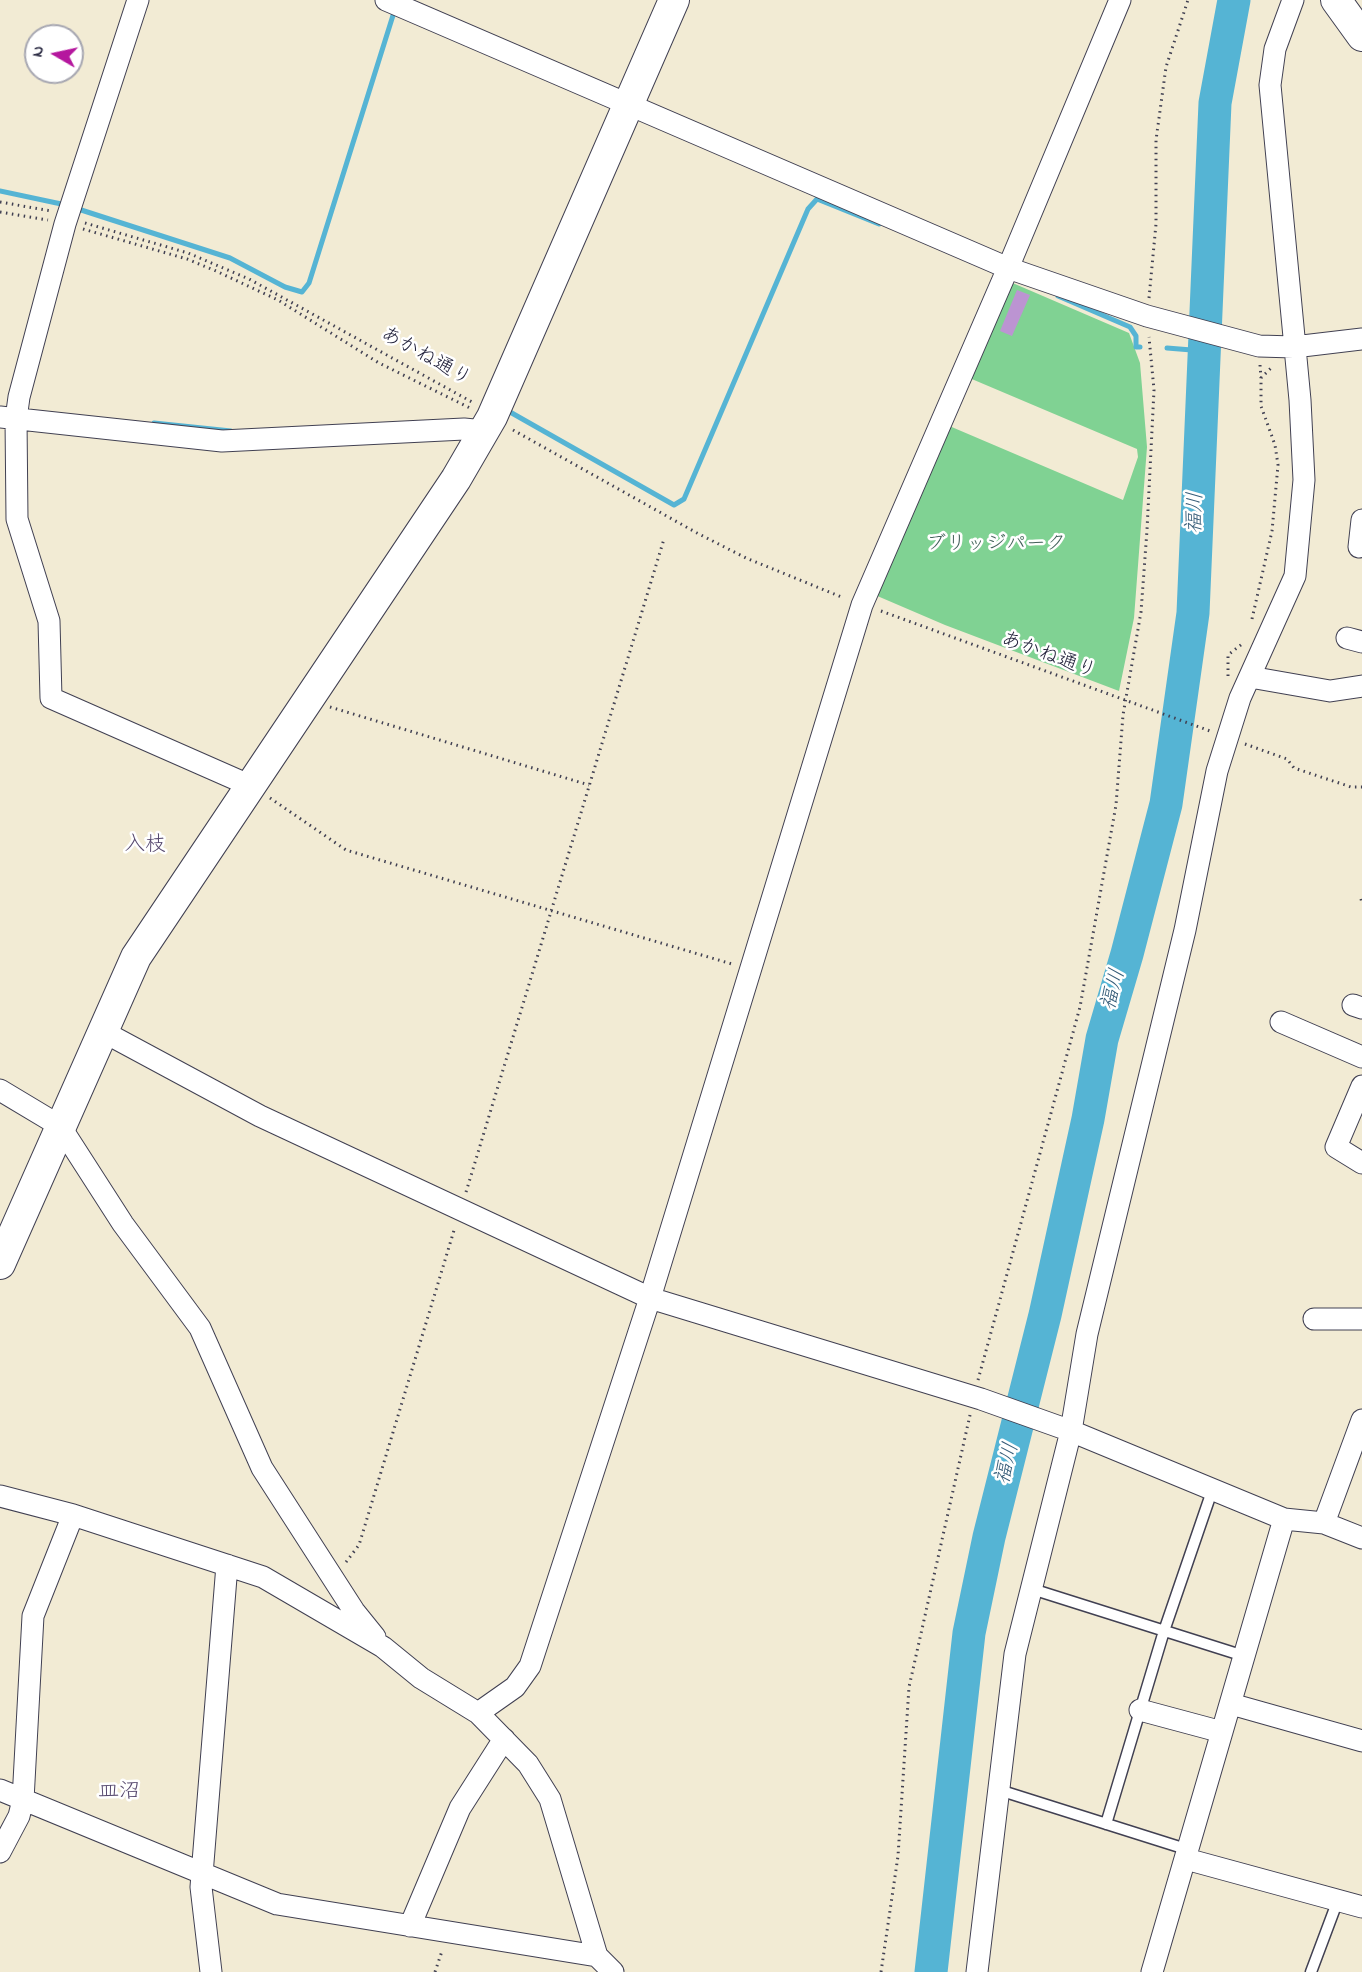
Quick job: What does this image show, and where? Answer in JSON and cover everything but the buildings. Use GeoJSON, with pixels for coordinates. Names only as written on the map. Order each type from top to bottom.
{"type":"FeatureCollection","features":[{"type":"Feature","properties":{"kind":"street"},"geometry":{"type":"LineString","coordinates":[[138,0],[65,224],[28,358],[8,418],[17,519],[49,621],[51,698],[251,786]]}},
{"type":"Feature","properties":{"kind":"street"},"geometry":{"type":"LineString","coordinates":[[386,0],[1008,268],[1168,323],[1259,351],[1362,339]]}},
{"type":"Feature","properties":{"kind":"street"},"geometry":{"type":"LineString","coordinates":[[0,1264],[136,957],[456,479],[486,418],[506,388],[674,0]]}},
{"type":"Feature","properties":{"kind":"street"},"geometry":{"type":"LineString","coordinates":[[478,1713],[515,1687],[530,1666],[650,1298],[862,604],[1008,268],[1120,0]]}},
{"type":"Feature","properties":{"kind":"street"},"geometry":{"type":"LineString","coordinates":[[977,1972],[1015,1654],[1032,1589],[1064,1428],[1185,930],[1214,781],[1226,737],[1295,576],[1304,480],[1300,400],[1270,85],[1275,49],[1293,0]]}},
{"type":"Feature","properties":{"kind":"street"},"geometry":{"type":"LineString","coordinates":[[1336,0],[1362,36]]}},
{"type":"Feature","properties":{"kind":"street"},"geometry":{"type":"LineString","coordinates":[[8,418],[222,441],[464,429],[486,418]]}},
{"type":"Feature","properties":{"kind":"street"},"geometry":{"type":"LineString","coordinates":[[1359,547],[1362,520]]}},
{"type":"Feature","properties":{"kind":"street"},"geometry":{"type":"LineString","coordinates":[[1250,677],[1330,691],[1362,686]]}},
{"type":"Feature","properties":{"kind":"street"},"geometry":{"type":"LineString","coordinates":[[1281,1022],[1362,1057]]}},
{"type":"Feature","properties":{"kind":"street"},"geometry":{"type":"LineString","coordinates":[[102,1031],[260,1116],[650,1298],[977,1398],[1064,1428],[1284,1519],[1324,1523],[1362,1538]]}},
{"type":"Feature","properties":{"kind":"street"},"geometry":{"type":"LineString","coordinates":[[1362,1086],[1336,1147],[1362,1163]]}},
{"type":"Feature","properties":{"kind":"street"},"geometry":{"type":"LineString","coordinates":[[0,1090],[60,1126],[123,1224],[200,1328],[262,1467],[354,1611],[383,1647]]}},
{"type":"Feature","properties":{"kind":"street"},"geometry":{"type":"LineString","coordinates":[[1314,1319],[1362,1319]]}},
{"type":"Feature","properties":{"kind":"street"},"geometry":{"type":"LineString","coordinates":[[1324,1523],[1362,1419]]}},
{"type":"Feature","properties":{"kind":"street"},"geometry":{"type":"LineString","coordinates":[[0,1496],[73,1515],[263,1577],[383,1647],[421,1678],[478,1713],[528,1764],[550,1799],[597,1956],[613,1972]]}},
{"type":"Feature","properties":{"kind":"street"},"geometry":{"type":"LineString","coordinates":[[0,1852],[19,1816],[23,1800],[33,1616],[73,1515]]}},
{"type":"Feature","properties":{"kind":"street"},"geometry":{"type":"LineString","coordinates":[[1152,1972],[1284,1519]]}},
{"type":"Feature","properties":{"kind":"street"},"geometry":{"type":"LineString","coordinates":[[211,1972],[201,1887],[227,1565]]}},
{"type":"Feature","properties":{"kind":"street"},"geometry":{"type":"LineString","coordinates":[[1231,1704],[1362,1741]]}},
{"type":"Feature","properties":{"kind":"street"},"geometry":{"type":"LineString","coordinates":[[1140,1710],[1222,1732]]}},
{"type":"Feature","properties":{"kind":"street"},"geometry":{"type":"LineString","coordinates":[[410,1926],[460,1808],[504,1739]]}},
{"type":"Feature","properties":{"kind":"street"},"geometry":{"type":"LineString","coordinates":[[0,1790],[277,1904],[597,1956]]}},
{"type":"Feature","properties":{"kind":"street"},"geometry":{"type":"LineString","coordinates":[[1187,1855],[1362,1907]]}},
{"type":"Feature","properties":{"kind":"lane"},"geometry":{"type":"LineString","coordinates":[[1106,1824],[1164,1631],[1212,1491]]}},
{"type":"Feature","properties":{"kind":"lane"},"geometry":{"type":"LineString","coordinates":[[1032,1589],[1244,1656]]}},
{"type":"Feature","properties":{"kind":"lane"},"geometry":{"type":"LineString","coordinates":[[999,1790],[1106,1824],[1187,1855]]}},
{"type":"Feature","properties":{"kind":"lane"},"geometry":{"type":"LineString","coordinates":[[1311,1972],[1338,1900]]}},
{"type":"Feature","properties":{"kind":"path"},"geometry":{"type":"LineString","coordinates":[[881,1972],[898,1856],[909,1687],[977,1398],[1080,1007],[1116,805],[1125,702],[1141,612],[1153,435],[1154,390],[1147,316],[1156,224],[1154,189],[1159,119],[1166,67],[1188,0]]}},
{"type":"Feature","properties":{"kind":"path"},"geometry":{"type":"LineString","coordinates":[[0,202],[52,211]]}},
{"type":"Feature","properties":{"kind":"path"},"geometry":{"type":"LineString","coordinates":[[0,212],[57,222]]}},
{"type":"Feature","properties":{"kind":"path","name":"あかね通り"},"geometry":{"type":"LineString","coordinates":[[76,221],[188,253],[249,279],[470,400],[486,418]]}},
{"type":"Feature","properties":{"kind":"path","name":"あかね通り"},"geometry":{"type":"LineString","coordinates":[[74,227],[187,259],[279,300],[419,385],[466,407],[697,533],[746,558],[846,599]]}},
{"type":"Feature","properties":{"kind":"path"},"geometry":{"type":"LineString","coordinates":[[1251,624],[1272,531],[1278,465],[1275,445],[1261,406],[1259,351]]}},
{"type":"Feature","properties":{"kind":"path"},"geometry":{"type":"LineString","coordinates":[[1261,378],[1277,363]]}},
{"type":"Feature","properties":{"kind":"path"},"geometry":{"type":"LineString","coordinates":[[335,1578],[359,1545],[664,539]]}},
{"type":"Feature","properties":{"kind":"path","name":"あかね通り"},"geometry":{"type":"LineString","coordinates":[[881,611],[1216,734]]}},
{"type":"Feature","properties":{"kind":"path"},"geometry":{"type":"LineString","coordinates":[[1228,678],[1228,655],[1245,639]]}},
{"type":"Feature","properties":{"kind":"path"},"geometry":{"type":"LineString","coordinates":[[308,700],[589,784]]}},
{"type":"Feature","properties":{"kind":"path"},"geometry":{"type":"LineString","coordinates":[[1244,744],[1287,759],[1294,768],[1351,787],[1362,787]]}},
{"type":"Feature","properties":{"kind":"path"},"geometry":{"type":"LineString","coordinates":[[251,786],[346,850],[750,969]]}},
{"type":"Feature","properties":{"kind":"green space","name":"ブリッジパーク"},"geometry":{"type":"Polygon","coordinates":[[[1008,281],[1129,333],[1140,363],[1147,447],[1134,618],[1119,691],[945,625],[875,595],[947,425],[1123,500],[1138,457],[1137,449],[967,377],[1008,281]]]}},
{"type":"Feature","properties":{"kind":"waterway","name":"福川"},"geometry":{"type":"LineString","coordinates":[[931,1972],[969,1633],[989,1537],[1045,1315],[1088,1119],[1102,1039],[1166,804],[1193,613],[1215,103],[1234,0]]}},
{"type":"Feature","properties":{"kind":"waterway"},"geometry":{"type":"LineString","coordinates":[[75,208],[230,258],[285,287],[302,292],[309,283],[395,9]]}},
{"type":"Feature","properties":{"kind":"waterway"},"geometry":{"type":"LineString","coordinates":[[0,191],[66,205]]}},
{"type":"Feature","properties":{"kind":"waterway"},"geometry":{"type":"LineString","coordinates":[[510,412],[674,505],[684,499],[808,209],[817,199],[879,224]]}},
{"type":"Feature","properties":{"kind":"waterway"},"geometry":{"type":"LineString","coordinates":[[1058,296],[1130,327],[1136,336],[1136,347],[1140,347]]}},
{"type":"Feature","properties":{"kind":"waterway"},"geometry":{"type":"LineString","coordinates":[[1167,348],[1204,351]]}},
{"type":"Feature","properties":{"kind":"waterway"},"geometry":{"type":"LineString","coordinates":[[154,423],[231,431]]}},
{"type":"Feature","properties":{"kind":"district","name":"入枝"},"geometry":{"type":"Point","coordinates":[145,847]}},
{"type":"Feature","properties":{"kind":"district","name":"皿沼"},"geometry":{"type":"Point","coordinates":[119,1794]}}]}
